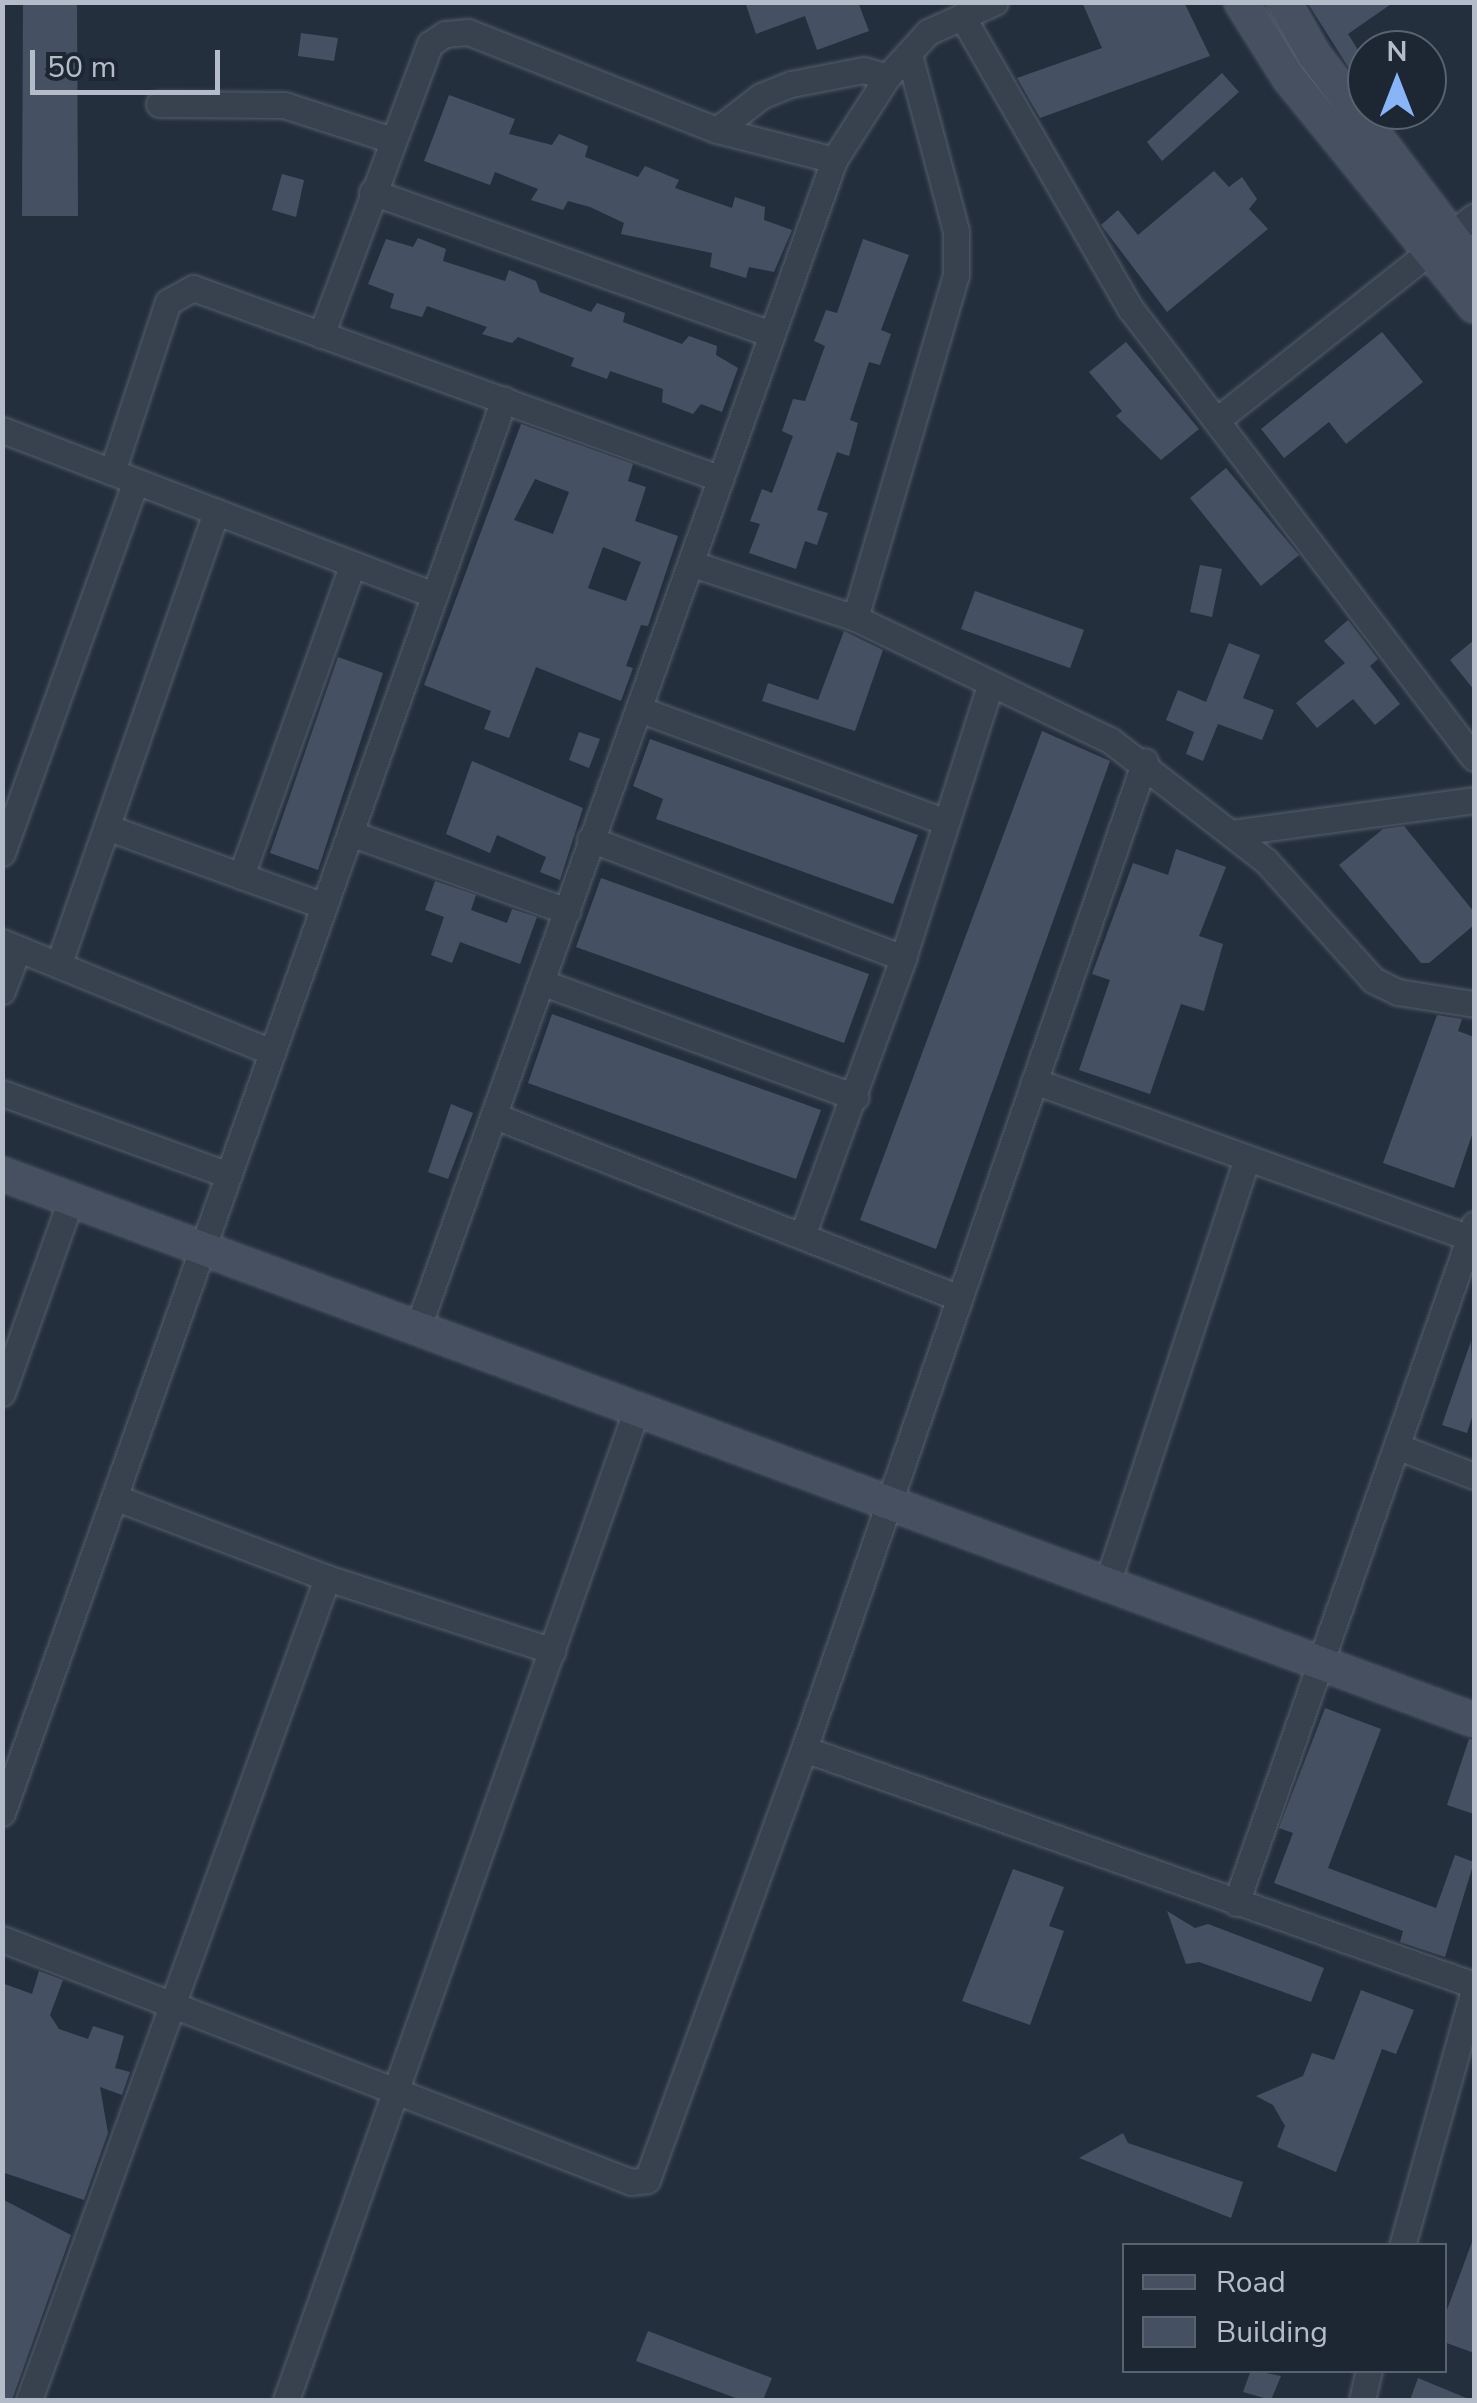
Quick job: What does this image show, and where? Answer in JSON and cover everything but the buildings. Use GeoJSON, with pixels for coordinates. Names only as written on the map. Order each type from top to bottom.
{"type":"FeatureCollection","features":[{"type":"Feature","properties":{"kind":"street"},"geometry":{"type":"LineString","coordinates":[[418,1328],[590,839],[694,564],[770,334],[834,160],[887,77],[928,32],[995,2]]}},
{"type":"Feature","properties":{"kind":"street"},"geometry":{"type":"LineString","coordinates":[[1241,2],[1289,78],[1450,234],[1474,306]]}},
{"type":"Feature","properties":{"kind":"street"},"geometry":{"type":"LineString","coordinates":[[1284,2],[1314,55],[1474,266]]}},
{"type":"Feature","properties":{"kind":"street"},"geometry":{"type":"LineString","coordinates":[[962,16],[1130,308],[1474,758]]}},
{"type":"Feature","properties":{"kind":"street"},"geometry":{"type":"LineString","coordinates":[[321,335],[430,44],[456,31],[716,130],[834,160]]}},
{"type":"Feature","properties":{"kind":"street"},"geometry":{"type":"LineString","coordinates":[[855,618],[956,274],[956,232],[909,54]]}},
{"type":"Feature","properties":{"kind":"street"},"geometry":{"type":"LineString","coordinates":[[1289,78],[1314,55]]}},
{"type":"Feature","properties":{"kind":"street"},"geometry":{"type":"LineString","coordinates":[[716,130],[761,96],[791,84],[864,70],[887,77]]}},
{"type":"Feature","properties":{"kind":"street"},"geometry":{"type":"LineString","coordinates":[[159,104],[284,105],[392,140]]}},
{"type":"Feature","properties":{"kind":"street"},"geometry":{"type":"LineString","coordinates":[[372,192],[770,334]]}},
{"type":"Feature","properties":{"kind":"street"},"geometry":{"type":"LineString","coordinates":[[1216,420],[1450,234]]}},
{"type":"Feature","properties":{"kind":"street"},"geometry":{"type":"LineString","coordinates":[[2,853],[124,476],[168,302],[182,290],[201,289],[721,479]]}},
{"type":"Feature","properties":{"kind":"street"},"geometry":{"type":"LineString","coordinates":[[2,1813],[504,399]]}},
{"type":"Feature","properties":{"kind":"street"},"geometry":{"type":"LineString","coordinates":[[4,434],[124,476],[434,596]]}},
{"type":"Feature","properties":{"kind":"street"},"geometry":{"type":"LineString","coordinates":[[59,963],[216,511]]}},
{"type":"Feature","properties":{"kind":"street"},"geometry":{"type":"LineString","coordinates":[[240,876],[352,564]]}},
{"type":"Feature","properties":{"kind":"street"},"geometry":{"type":"LineString","coordinates":[[694,564],[855,618],[1145,762],[1266,861],[1373,980],[1398,992],[1474,1004]]}},
{"type":"Feature","properties":{"kind":"street"},"geometry":{"type":"LineString","coordinates":[[802,1236],[904,958],[990,685]]}},
{"type":"Feature","properties":{"kind":"street"},"geometry":{"type":"LineString","coordinates":[[639,709],[946,822]]}},
{"type":"Feature","properties":{"kind":"street"},"geometry":{"type":"LineString","coordinates":[[2,1939],[175,2008],[400,2088],[631,2182],[647,2180],[804,1749],[1145,762]]}},
{"type":"Feature","properties":{"kind":"street"},"geometry":{"type":"LineString","coordinates":[[1232,833],[1474,800]]}},
{"type":"Feature","properties":{"kind":"street"},"geometry":{"type":"LineString","coordinates":[[109,828],[324,906]]}},
{"type":"Feature","properties":{"kind":"street"},"geometry":{"type":"LineString","coordinates":[[350,833],[567,911]]}},
{"type":"Feature","properties":{"kind":"street"},"geometry":{"type":"LineString","coordinates":[[590,839],[904,958]]}},
{"type":"Feature","properties":{"kind":"street"},"geometry":{"type":"LineString","coordinates":[[2,992],[10,946],[272,1052]]}},
{"type":"Feature","properties":{"kind":"street"},"geometry":{"type":"LineString","coordinates":[[541,982],[856,1097]]}},
{"type":"Feature","properties":{"kind":"street"},"geometry":{"type":"LineString","coordinates":[[1034,1080],[1246,1162],[1472,1231],[1399,1448],[1236,1903]]}},
{"type":"Feature","properties":{"kind":"street"},"geometry":{"type":"LineString","coordinates":[[2,1093],[229,1175]]}},
{"type":"Feature","properties":{"kind":"street"},"geometry":{"type":"LineString","coordinates":[[495,1116],[960,1298]]}},
{"type":"Feature","properties":{"kind":"street"},"geometry":{"type":"LineString","coordinates":[[1106,1587],[1246,1162]]}},
{"type":"Feature","properties":{"kind":"street"},"geometry":{"type":"LineString","coordinates":[[2,1174],[890,1502],[1106,1587],[1474,1720]]}},
{"type":"Feature","properties":{"kind":"street"},"geometry":{"type":"LineString","coordinates":[[2,1393],[71,1199]]}},
{"type":"Feature","properties":{"kind":"street"},"geometry":{"type":"LineString","coordinates":[[286,2400],[400,2088],[637,1408]]}},
{"type":"Feature","properties":{"kind":"street"},"geometry":{"type":"LineString","coordinates":[[1399,1448],[1474,1476]]}},
{"type":"Feature","properties":{"kind":"street"},"geometry":{"type":"LineString","coordinates":[[114,1497],[326,1578],[553,1651]]}},
{"type":"Feature","properties":{"kind":"street"},"geometry":{"type":"LineString","coordinates":[[29,2400],[175,2008],[326,1578]]}},
{"type":"Feature","properties":{"kind":"street"},"geometry":{"type":"LineString","coordinates":[[804,1749],[1474,1987],[1403,2243]]}},
{"type":"Feature","properties":{"kind":"street"},"geometry":{"type":"LineString","coordinates":[[1362,2400],[1368,2373]]}}]}
